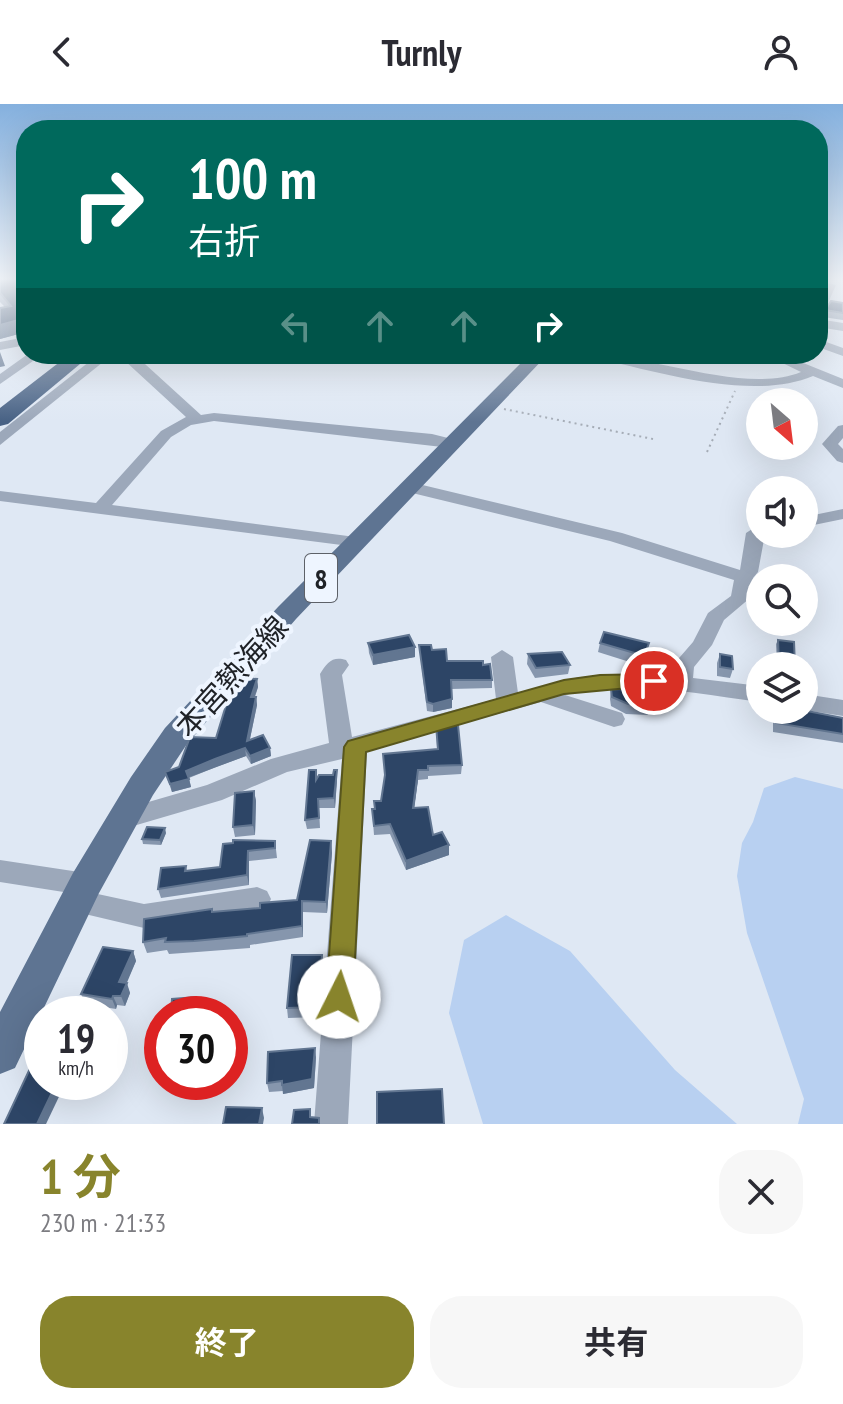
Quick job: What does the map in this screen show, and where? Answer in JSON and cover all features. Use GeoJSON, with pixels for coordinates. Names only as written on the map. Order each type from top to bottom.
{"type":"FeatureCollection","features":[{"type":"Feature","properties":{"kind":"highway"},"geometry":{"type":"LineString","coordinates":[[0,403],[51,364]]}},
{"type":"Feature","properties":{"kind":"highway"},"geometry":{"type":"LineString","coordinates":[[0,419],[81,364]]}},
{"type":"Feature","properties":{"kind":"main road","name":"本宮熱海線"},"geometry":{"type":"LineString","coordinates":[[0,1054],[123,819],[189,719],[530,364]]}},
{"type":"Feature","properties":{"kind":"street"},"geometry":{"type":"LineString","coordinates":[[0,380],[23,364]]}},
{"type":"Feature","properties":{"kind":"street"},"geometry":{"type":"LineString","coordinates":[[0,440],[83,364]]}},
{"type":"Feature","properties":{"kind":"street"},"geometry":{"type":"LineString","coordinates":[[144,364],[196,418]]}},
{"type":"Feature","properties":{"kind":"street"},"geometry":{"type":"LineString","coordinates":[[650,364],[757,383],[796,380],[812,372]]}},
{"type":"Feature","properties":{"kind":"street"},"geometry":{"type":"LineString","coordinates":[[793,364],[843,384]]}},
{"type":"Feature","properties":{"kind":"street"},"geometry":{"type":"LineString","coordinates":[[101,508],[166,434],[196,418],[235,418],[451,443]]}},
{"type":"Feature","properties":{"kind":"street"},"geometry":{"type":"LineString","coordinates":[[843,429],[830,444],[843,458]]}},
{"type":"Feature","properties":{"kind":"street"},"geometry":{"type":"LineString","coordinates":[[410,487],[616,537],[744,577]]}},
{"type":"Feature","properties":{"kind":"street"},"geometry":{"type":"LineString","coordinates":[[0,496],[357,542]]}},
{"type":"Feature","properties":{"kind":"street"},"geometry":{"type":"LineString","coordinates":[[818,519],[843,514]]}},
{"type":"Feature","properties":{"kind":"street"},"geometry":{"type":"LineString","coordinates":[[681,682],[684,665],[702,645],[715,617],[740,598],[753,548]]}},
{"type":"Feature","properties":{"kind":"street"},"geometry":{"type":"LineString","coordinates":[[502,657],[508,702]]}},
{"type":"Feature","properties":{"kind":"street"},"geometry":{"type":"LineString","coordinates":[[331,1124],[348,748],[331,674],[338,665]]}},
{"type":"Feature","properties":{"kind":"street"},"geometry":{"type":"LineString","coordinates":[[123,819],[213,793],[280,765],[542,693],[600,682],[681,682],[746,692]]}},
{"type":"Feature","properties":{"kind":"street"},"geometry":{"type":"LineString","coordinates":[[542,693],[614,719]]}},
{"type":"Feature","properties":{"kind":"street"},"geometry":{"type":"LineString","coordinates":[[818,704],[843,708]]}},
{"type":"Feature","properties":{"kind":"street"},"geometry":{"type":"LineString","coordinates":[[0,871],[82,893],[144,916],[257,899]]}},
{"type":"Feature","properties":{"kind":"path"},"geometry":{"type":"LineString","coordinates":[[707,452],[739,380]]}},
{"type":"Feature","properties":{"kind":"path"},"geometry":{"type":"LineString","coordinates":[[488,406],[653,439]]}},
{"type":"Feature","properties":{"kind":"shaded area"},"geometry":{"type":"Polygon","coordinates":[[[795,777],[843,789],[843,1124],[798,1124],[804,1099],[747,933],[737,876],[742,843],[753,822],[764,788],[795,777]]]}},
{"type":"Feature","properties":{"kind":"shaded area"},"geometry":{"type":"Polygon","coordinates":[[[506,915],[570,951],[675,1070],[737,1124],[483,1124],[449,1013],[464,940],[506,915]]]}},
{"type":"Feature","properties":{"kind":"building"},"geometry":{"type":"Polygon","coordinates":[[[604,632],[649,643],[645,654],[600,643],[604,632]]]}},
{"type":"Feature","properties":{"kind":"building"},"geometry":{"type":"Polygon","coordinates":[[[409,635],[415,647],[373,655],[368,643],[409,635]]]}},
{"type":"Feature","properties":{"kind":"building"},"geometry":{"type":"Polygon","coordinates":[[[778,640],[794,642],[794,652],[778,652],[778,640]]]}},
{"type":"Feature","properties":{"kind":"building"},"geometry":{"type":"Polygon","coordinates":[[[419,645],[431,645],[432,650],[446,649],[447,661],[483,661],[483,665],[490,664],[492,680],[451,680],[452,699],[433,704],[427,702],[419,645]]]}},
{"type":"Feature","properties":{"kind":"building"},"geometry":{"type":"Polygon","coordinates":[[[562,652],[570,665],[536,668],[528,654],[562,652]]]}},
{"type":"Feature","properties":{"kind":"building"},"geometry":{"type":"Polygon","coordinates":[[[720,654],[732,656],[733,669],[720,667],[720,654]]]}},
{"type":"Feature","properties":{"kind":"building"},"geometry":{"type":"Polygon","coordinates":[[[241,678],[257,679],[251,697],[256,697],[247,741],[263,735],[270,748],[250,756],[245,748],[186,771],[189,779],[170,784],[165,772],[179,767],[190,737],[216,738],[231,689],[241,678]]]}},
{"type":"Feature","properties":{"kind":"building"},"geometry":{"type":"Polygon","coordinates":[[[611,689],[647,690],[650,705],[628,704],[612,697],[611,689]]]}},
{"type":"Feature","properties":{"kind":"building"},"geometry":{"type":"Polygon","coordinates":[[[818,713],[843,718],[843,734],[782,724],[818,724],[818,713]]]}},
{"type":"Feature","properties":{"kind":"building"},"geometry":{"type":"Polygon","coordinates":[[[450,721],[451,725],[458,725],[462,765],[428,766],[428,770],[418,770],[413,808],[428,807],[433,835],[442,832],[449,845],[406,861],[390,824],[374,826],[372,809],[375,809],[374,801],[381,801],[385,775],[383,754],[438,749],[436,725],[450,721]]]}},
{"type":"Feature","properties":{"kind":"building"},"geometry":{"type":"Polygon","coordinates":[[[309,770],[316,770],[316,780],[319,775],[333,775],[337,770],[334,798],[318,799],[319,818],[305,820],[309,770]]]}},
{"type":"Feature","properties":{"kind":"building"},"geometry":{"type":"Polygon","coordinates":[[[254,791],[253,825],[233,827],[235,793],[254,791]]]}},
{"type":"Feature","properties":{"kind":"building"},"geometry":{"type":"Polygon","coordinates":[[[147,827],[165,828],[160,840],[142,839],[147,827]]]}},
{"type":"Feature","properties":{"kind":"building"},"geometry":{"type":"Polygon","coordinates":[[[233,840],[275,841],[275,848],[248,851],[247,875],[158,889],[161,868],[186,866],[185,871],[220,867],[223,844],[233,843],[233,840]]]}},
{"type":"Feature","properties":{"kind":"building"},"geometry":{"type":"Polygon","coordinates":[[[310,840],[331,841],[326,902],[302,901],[302,926],[247,936],[165,942],[166,938],[143,942],[144,919],[212,909],[212,912],[260,908],[260,903],[297,900],[310,840]]]}},
{"type":"Feature","properties":{"kind":"building"},"geometry":{"type":"Polygon","coordinates":[[[103,947],[133,951],[119,982],[127,983],[121,996],[81,994],[103,947]]]}},
{"type":"Feature","properties":{"kind":"building"},"geometry":{"type":"Polygon","coordinates":[[[292,955],[322,955],[318,1007],[287,1008],[292,955]]]}},
{"type":"Feature","properties":{"kind":"building"},"geometry":{"type":"Polygon","coordinates":[[[315,1048],[312,1079],[282,1085],[282,1081],[267,1083],[268,1052],[315,1048]]]}},
{"type":"Feature","properties":{"kind":"building"},"geometry":{"type":"Polygon","coordinates":[[[24,1081],[24,1100],[48,1100],[37,1124],[4,1124],[24,1081]]]}},
{"type":"Feature","properties":{"kind":"building"},"geometry":{"type":"Polygon","coordinates":[[[442,1089],[444,1124],[377,1124],[377,1092],[442,1089]]]}},
{"type":"Feature","properties":{"kind":"building"},"geometry":{"type":"Polygon","coordinates":[[[226,1107],[262,1108],[259,1124],[223,1124],[226,1107]]]}},
{"type":"Feature","properties":{"kind":"building"},"geometry":{"type":"Polygon","coordinates":[[[310,1109],[310,1117],[319,1118],[319,1124],[292,1124],[294,1110],[310,1109]]]}},
{"type":"Feature","properties":{"kind":"route"},"geometry":{"type":"LineString","coordinates":[[339,997],[355,747],[564,687],[625,680],[654,681]]}}]}
